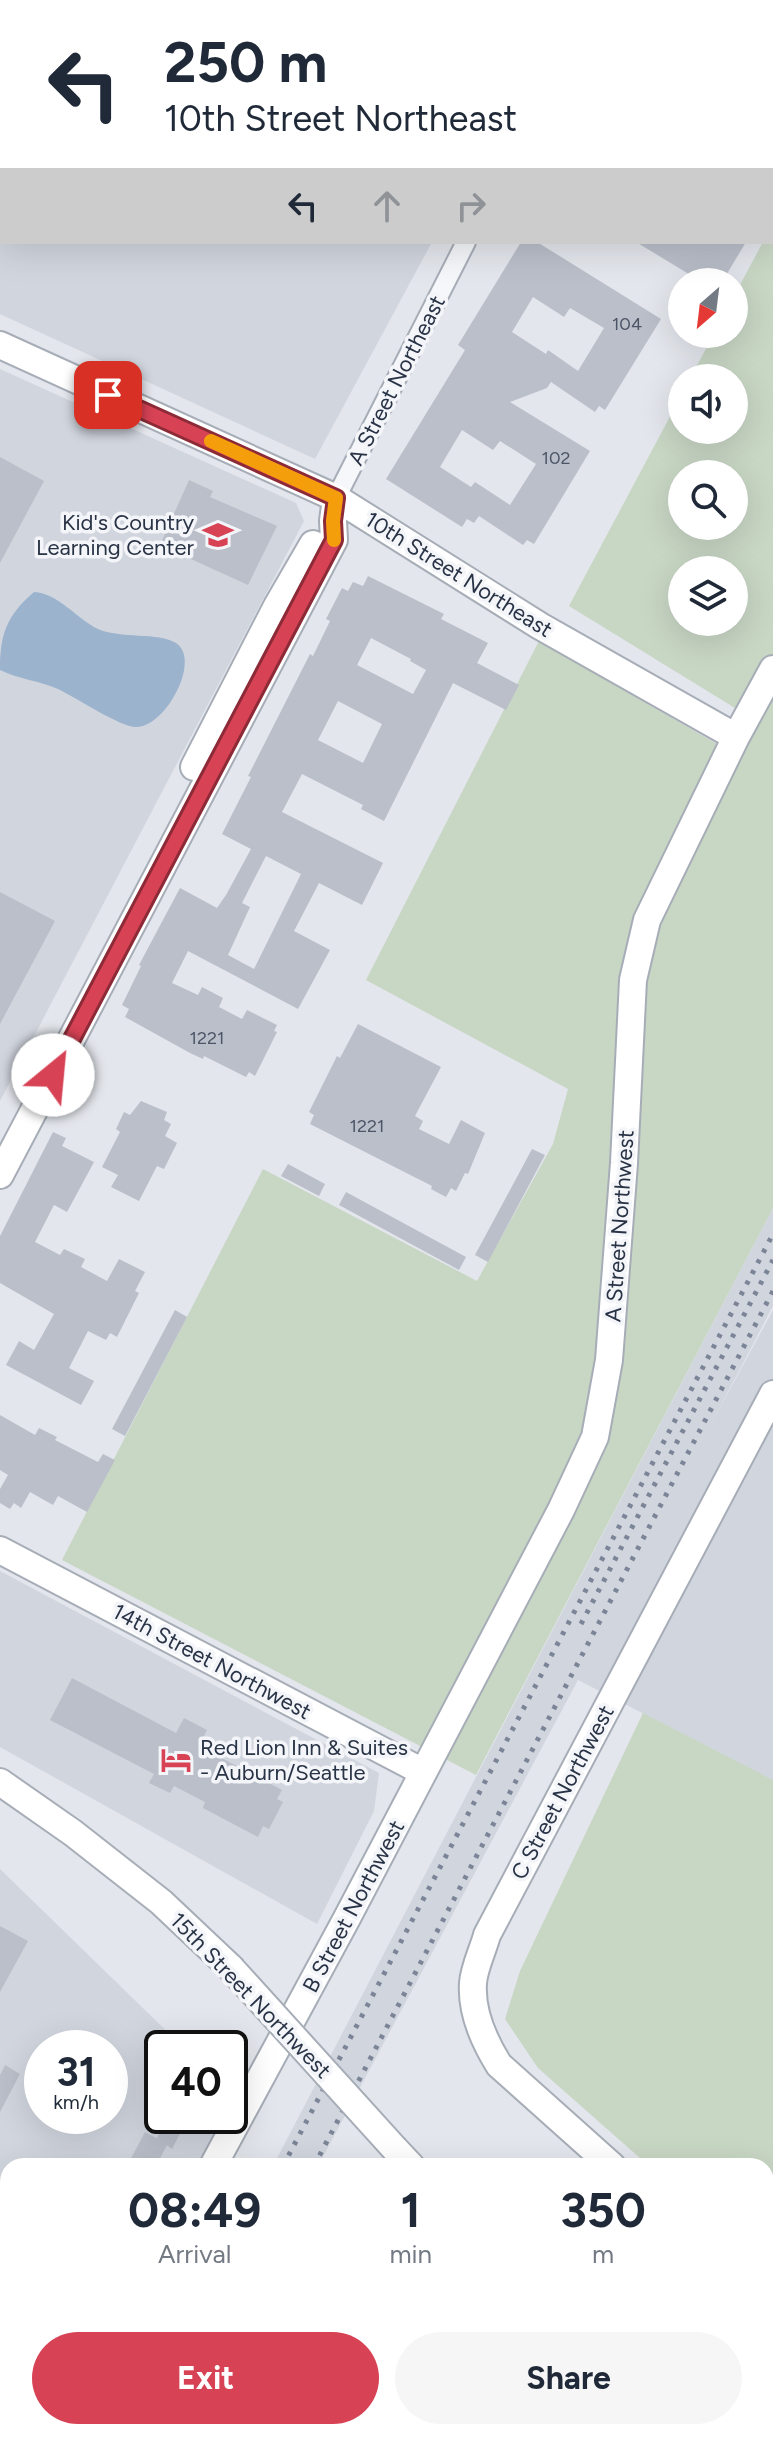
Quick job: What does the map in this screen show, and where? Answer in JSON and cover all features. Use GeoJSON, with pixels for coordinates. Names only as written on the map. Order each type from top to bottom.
{"type":"FeatureCollection","features":[{"type":"Feature","properties":{"kind":"street","name":"A Street Northeast"},"geometry":{"type":"LineString","coordinates":[[0,1137],[277,606],[335,509],[465,244]]}},
{"type":"Feature","properties":{"kind":"street","name":"10th Street Northeast"},"geometry":{"type":"LineString","coordinates":[[0,345],[335,509],[736,737]]}},
{"type":"Feature","properties":{"kind":"street","name":"A Street Northeast"},"geometry":{"type":"LineString","coordinates":[[0,1175],[334,540],[335,509]]}},
{"type":"Feature","properties":{"kind":"street","name":"A Street Northwest"},"geometry":{"type":"LineString","coordinates":[[423,1772],[561,1510],[595,1437],[609,1360],[624,1163],[633,980],[647,920],[736,737],[773,669]]}},
{"type":"Feature","properties":{"kind":"street","name":"C Street Northwest"},"geometry":{"type":"LineString","coordinates":[[603,2158],[499,2065],[486,2046],[477,2019],[473,1982],[487,1935],[773,1394]]}},
{"type":"Feature","properties":{"kind":"street","name":"14th Street Northwest"},"geometry":{"type":"LineString","coordinates":[[0,1550],[423,1772]]}},
{"type":"Feature","properties":{"kind":"street","name":"B Street Northwest"},"geometry":{"type":"LineString","coordinates":[[217,2158],[423,1772]]}},
{"type":"Feature","properties":{"kind":"street","name":"15th Street Northwest"},"geometry":{"type":"LineString","coordinates":[[0,1782],[73,1833],[161,1902],[231,1968],[403,2158]]}},
{"type":"Feature","properties":{"kind":"shaded area"},"geometry":{"type":"Polygon","coordinates":[[[0,244],[431,244],[315,459],[0,314],[0,244]]]}},
{"type":"Feature","properties":{"kind":"shaded area"},"geometry":{"type":"Polygon","coordinates":[[[0,369],[296,503],[304,521],[0,1101],[0,369]]]}},
{"type":"Feature","properties":{"kind":"shaded area"},"geometry":{"type":"Polygon","coordinates":[[[773,1208],[773,1306],[708,1430],[773,1310],[773,1780],[578,1680],[322,2158],[277,2158],[773,1208]]]}},
{"type":"Feature","properties":{"kind":"shaded area"},"geometry":{"type":"Polygon","coordinates":[[[0,1571],[379,1773],[374,1811],[317,1924],[0,1747],[0,1571]]]}},
{"type":"Feature","properties":{"kind":"shaded area"},"geometry":{"type":"Polygon","coordinates":[[[0,1869],[165,2030],[144,2030],[144,2134],[217,2134],[205,2158],[0,2158],[0,1869]]]}},
{"type":"Feature","properties":{"kind":"green space"},"geometry":{"type":"Polygon","coordinates":[[[762,244],[773,244],[773,1208],[476,1775],[62,1560],[263,1169],[477,1281],[553,1144],[568,1089],[366,980],[539,641],[729,751],[748,716],[569,606],[668,420],[668,444],[748,444],[748,364],[698,364],[706,348],[748,348],[748,270],[762,244]]]}},
{"type":"Feature","properties":{"kind":"green space"},"geometry":{"type":"Polygon","coordinates":[[[643,1713],[773,1780],[773,2158],[640,2158],[538,2068],[505,2019],[520,1971],[643,1713]]]}},
{"type":"Feature","properties":{"kind":"water"},"geometry":{"type":"Polygon","coordinates":[[[34,592],[51,597],[98,629],[176,643],[183,652],[185,663],[182,677],[177,692],[158,717],[147,724],[129,726],[58,689],[0,670],[6,627],[17,609],[34,592]]]}},
{"type":"Feature","properties":{"kind":"building"},"geometry":{"type":"Polygon","coordinates":[[[520,244],[540,244],[661,319],[605,410],[599,406],[595,412],[551,382],[547,388],[510,402],[590,451],[534,544],[527,540],[523,545],[479,516],[474,523],[467,519],[462,527],[386,479],[465,350],[458,345],[520,244]],[[533,297],[512,332],[546,354],[548,350],[578,371],[604,328],[570,308],[564,317],[533,297]],[[462,430],[440,467],[471,487],[475,482],[510,505],[536,464],[500,441],[493,450],[462,430]]]}},
{"type":"Feature","properties":{"kind":"building"},"geometry":{"type":"Polygon","coordinates":[[[639,244],[745,244],[730,268],[679,268],[639,244]]]}},
{"type":"Feature","properties":{"kind":"building"},"geometry":{"type":"Polygon","coordinates":[[[0,457],[44,481],[0,563],[0,457]]]}},
{"type":"Feature","properties":{"kind":"building","name":"Kid's Country Learning Center"},"geometry":{"type":"Polygon","coordinates":[[[189,480],[213,491],[210,497],[277,526],[248,585],[160,545],[189,480]]]}},
{"type":"Feature","properties":{"kind":"building"},"geometry":{"type":"Polygon","coordinates":[[[368,576],[444,614],[441,619],[488,643],[477,663],[519,685],[506,710],[453,683],[384,821],[361,809],[363,805],[302,774],[282,812],[383,863],[362,905],[319,883],[294,931],[330,950],[298,1009],[188,951],[172,983],[198,995],[202,987],[223,998],[219,1007],[242,1019],[247,1010],[277,1025],[274,1031],[277,1032],[255,1076],[249,1072],[246,1077],[204,1056],[203,1059],[190,1053],[125,1017],[129,1009],[122,1005],[139,965],[180,888],[217,908],[226,895],[251,849],[222,834],[310,654],[313,656],[330,621],[326,619],[342,588],[348,591],[353,582],[363,586],[368,576]],[[371,638],[357,665],[413,694],[426,670],[371,638]],[[338,701],[318,740],[363,763],[382,724],[338,701]],[[266,856],[242,903],[250,907],[228,955],[254,969],[301,874],[266,856]]]}},
{"type":"Feature","properties":{"kind":"building"},"geometry":{"type":"Polygon","coordinates":[[[0,892],[55,921],[0,1024],[0,892]]]}},
{"type":"Feature","properties":{"kind":"building"},"geometry":{"type":"Polygon","coordinates":[[[358,1024],[441,1067],[415,1116],[423,1121],[419,1129],[449,1144],[461,1120],[485,1133],[468,1174],[465,1173],[456,1191],[451,1188],[446,1197],[431,1189],[432,1186],[310,1124],[314,1115],[309,1112],[337,1056],[340,1058],[358,1024]]]}},
{"type":"Feature","properties":{"kind":"building"},"geometry":{"type":"Polygon","coordinates":[[[141,1101],[167,1112],[164,1120],[171,1124],[165,1136],[177,1143],[164,1169],[157,1166],[139,1201],[111,1187],[118,1175],[102,1167],[120,1132],[116,1129],[124,1112],[130,1115],[141,1101]]]}},
{"type":"Feature","properties":{"kind":"building"},"geometry":{"type":"Polygon","coordinates":[[[53,1132],[66,1138],[62,1146],[94,1162],[67,1212],[54,1205],[35,1242],[60,1255],[64,1249],[85,1259],[81,1267],[107,1281],[119,1259],[145,1272],[135,1291],[139,1293],[117,1337],[110,1333],[106,1340],[88,1331],[69,1368],[94,1381],[81,1405],[6,1365],[19,1341],[34,1350],[54,1314],[0,1283],[0,1236],[53,1132]]]}},
{"type":"Feature","properties":{"kind":"building"},"geometry":{"type":"Polygon","coordinates":[[[532,1149],[545,1155],[488,1262],[475,1255],[532,1149]]]}},
{"type":"Feature","properties":{"kind":"building"},"geometry":{"type":"Polygon","coordinates":[[[288,1164],[325,1184],[319,1196],[281,1176],[288,1164]]]}},
{"type":"Feature","properties":{"kind":"building"},"geometry":{"type":"Polygon","coordinates":[[[346,1192],[466,1257],[459,1270],[339,1205],[346,1192]]]}},
{"type":"Feature","properties":{"kind":"building"},"geometry":{"type":"Polygon","coordinates":[[[175,1310],[187,1317],[125,1436],[112,1429],[175,1310]]]}},
{"type":"Feature","properties":{"kind":"building"},"geometry":{"type":"Polygon","coordinates":[[[0,1415],[35,1435],[39,1428],[57,1437],[55,1440],[98,1462],[103,1454],[115,1460],[87,1512],[58,1496],[53,1505],[30,1492],[21,1508],[14,1503],[10,1509],[0,1503],[0,1489],[8,1475],[0,1470],[0,1415]]]}},
{"type":"Feature","properties":{"kind":"building","name":"Red Lion Inn & Suites - Auburn/Seattle"},"geometry":{"type":"Polygon","coordinates":[[[72,1678],[176,1733],[184,1718],[207,1730],[199,1746],[282,1790],[277,1799],[283,1802],[269,1829],[263,1826],[258,1837],[203,1808],[205,1802],[174,1786],[170,1793],[149,1783],[154,1774],[50,1720],[72,1678]]]}},
{"type":"Feature","properties":{"kind":"building"},"geometry":{"type":"Polygon","coordinates":[[[0,1926],[28,1941],[0,1992],[0,1926]]]}},
{"type":"Feature","properties":{"kind":"building"},"geometry":{"type":"Polygon","coordinates":[[[5,2065],[20,2074],[0,2112],[0,2075],[5,2065]]]}},
{"type":"Feature","properties":{"kind":"building"},"geometry":{"type":"Polygon","coordinates":[[[144,2134],[160,2140],[157,2138],[159,2134],[180,2134],[172,2149],[167,2145],[160,2158],[131,2158],[144,2134]]]}},
{"type":"Feature","properties":{"kind":"railway"},"geometry":{"type":"LineString","coordinates":[[287,2158],[773,1234]]}},
{"type":"Feature","properties":{"kind":"railway"},"geometry":{"type":"LineString","coordinates":[[581,1624],[773,1260]]}},
{"type":"Feature","properties":{"kind":"railway"},"geometry":{"type":"LineString","coordinates":[[318,2158],[773,1291]]}},
{"type":"Feature","properties":{"kind":"slow traffic"},"geometry":{"type":"LineString","coordinates":[[211,441],[336,498],[334,540]]}},
{"type":"Feature","properties":{"kind":"place","name":"Kid's Country Learning Center"},"geometry":{"type":"Point","coordinates":[218,535]}},
{"type":"Feature","properties":{"kind":"place","name":"Red Lion Inn & Suites - Auburn/Seattle"},"geometry":{"type":"Point","coordinates":[176,1760]}},
{"type":"Feature","properties":{"kind":"route"},"geometry":{"type":"LineString","coordinates":[[53,1075],[334,540],[336,498],[108,395]]}}]}
